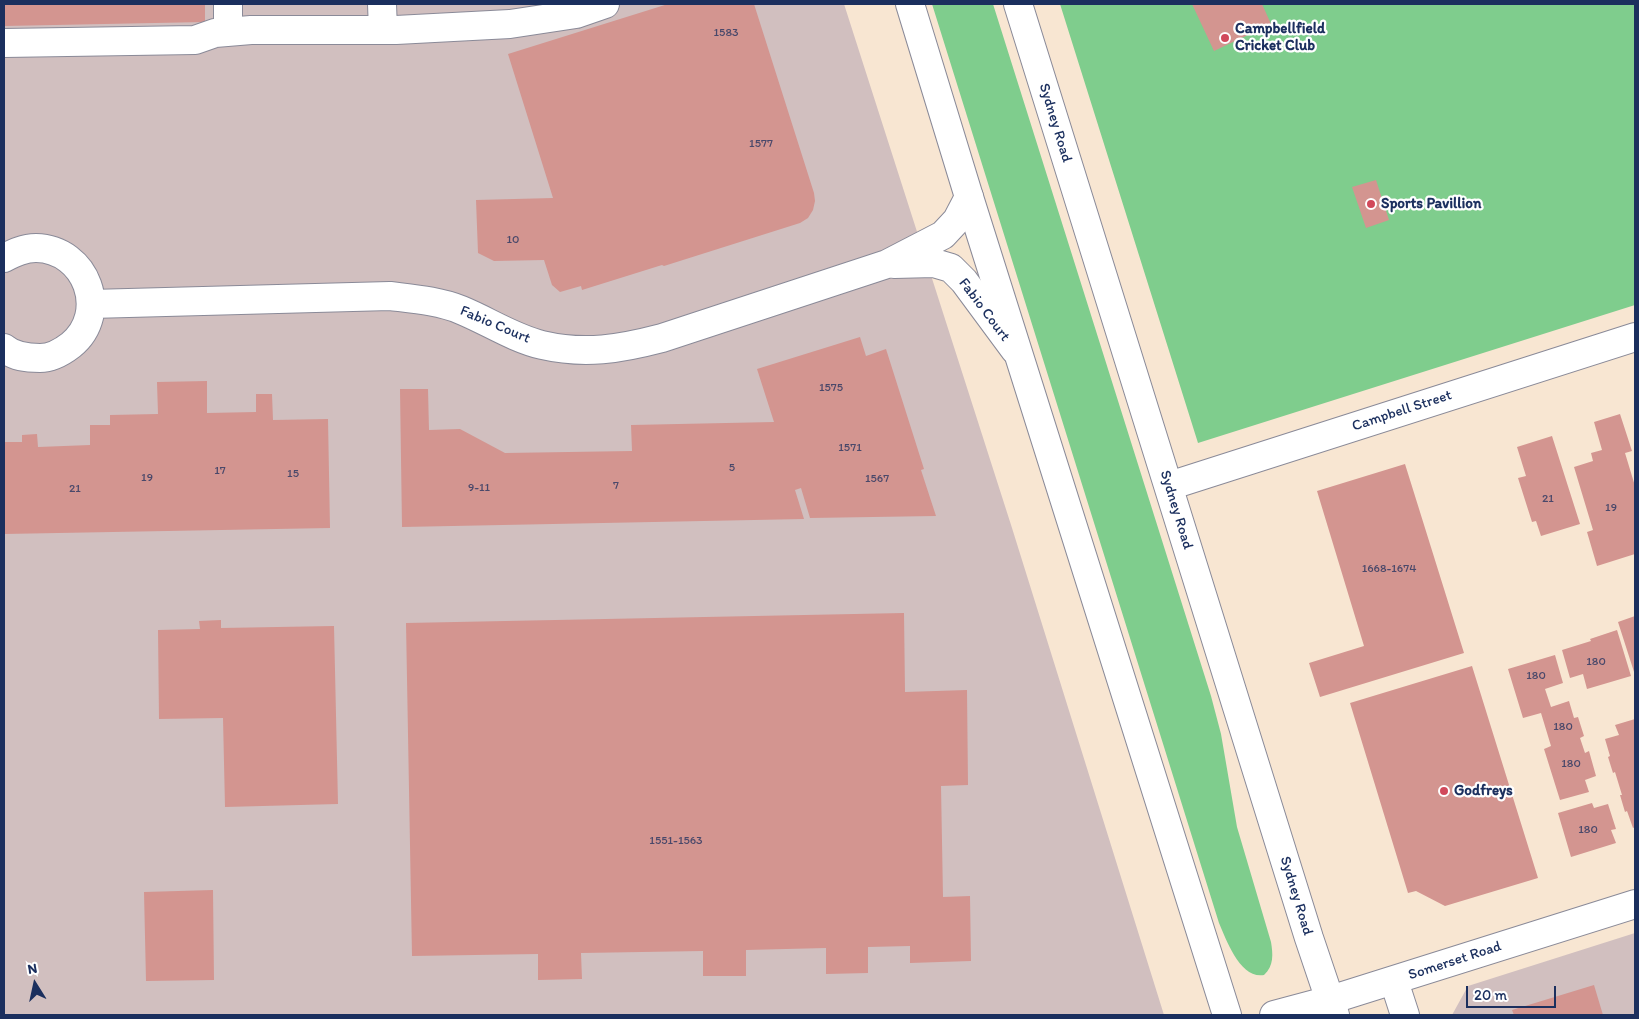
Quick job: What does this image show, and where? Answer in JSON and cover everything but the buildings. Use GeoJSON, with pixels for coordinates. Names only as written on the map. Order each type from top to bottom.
{"type":"FeatureCollection","features":[{"type":"Feature","properties":{"kind":"main road"},"geometry":{"type":"LineString","coordinates":[[228,4],[228,32]]}},
{"type":"Feature","properties":{"kind":"main road"},"geometry":{"type":"LineString","coordinates":[[4,43],[195,40],[215,33],[382,17],[510,24],[576,14],[605,4]]}},
{"type":"Feature","properties":{"kind":"main road"},"geometry":{"type":"LineString","coordinates":[[910,4],[968,197],[1227,1015]]}},
{"type":"Feature","properties":{"kind":"main road","name":"Sydney Road"},"geometry":{"type":"LineString","coordinates":[[1018,4],[1306,929],[1333,1008]]}},
{"type":"Feature","properties":{"kind":"main road","name":"Fabio Court"},"geometry":{"type":"LineString","coordinates":[[91,304],[390,296],[421,300],[460,309],[513,335],[541,345],[578,350],[605,350],[662,338],[887,264],[943,235],[956,220],[968,197]]}},
{"type":"Feature","properties":{"kind":"main road"},"geometry":{"type":"LineString","coordinates":[[4,258],[19,251],[36,248],[53,251],[68,259],[81,271],[89,287],[91,304],[88,323],[78,339],[63,352],[45,358],[26,358],[8,352],[4,348]]}},
{"type":"Feature","properties":{"kind":"main road","name":"Fabio Court"},"geometry":{"type":"LineString","coordinates":[[887,264],[934,263],[950,268],[964,281],[1019,356]]}},
{"type":"Feature","properties":{"kind":"main road","name":"Campbell Street"},"geometry":{"type":"LineString","coordinates":[[1169,486],[1635,336]]}},
{"type":"Feature","properties":{"kind":"main road","name":"Somerset Road"},"geometry":{"type":"LineString","coordinates":[[1274,1015],[1333,1008],[1394,981],[1635,904]]}},
{"type":"Feature","properties":{"kind":"main road"},"geometry":{"type":"LineString","coordinates":[[1394,981],[1405,1015]]}},
{"type":"Feature","properties":{"kind":"shaded area"},"geometry":{"type":"Polygon","coordinates":[[[4,4],[844,4],[1012,528],[1164,1015],[4,1015],[4,4]]]}},
{"type":"Feature","properties":{"kind":"shaded area"},"geometry":{"type":"Polygon","coordinates":[[[1635,933],[1635,1015],[1452,1015],[1468,986],[1635,933]]]}},
{"type":"Feature","properties":{"kind":"green space"},"geometry":{"type":"Polygon","coordinates":[[[932,4],[993,4],[1211,696],[1221,734],[1237,827],[1271,942],[1271,964],[1264,975],[1256,975],[1241,965],[1230,948],[1219,923],[932,4]]]}},
{"type":"Feature","properties":{"kind":"green space"},"geometry":{"type":"Polygon","coordinates":[[[1060,4],[1635,4],[1635,305],[1198,443],[1060,4]]]}},
{"type":"Feature","properties":{"kind":"place","name":"Campbellfield Cricket Club"},"geometry":{"type":"Point","coordinates":[1225,38]}},
{"type":"Feature","properties":{"kind":"place","name":"Sports Pavillion"},"geometry":{"type":"Point","coordinates":[1371,204]}},
{"type":"Feature","properties":{"kind":"place","name":"Godfreys"},"geometry":{"type":"Point","coordinates":[1444,791]}}]}
